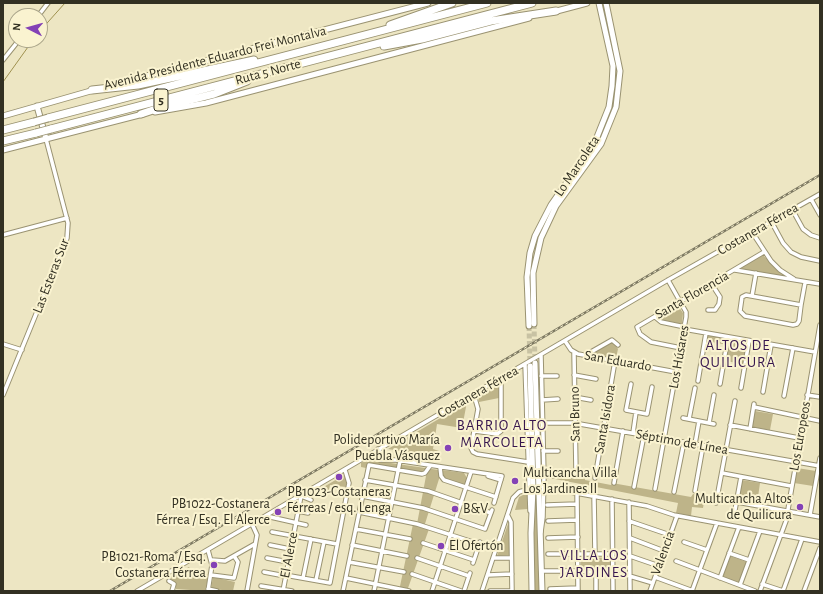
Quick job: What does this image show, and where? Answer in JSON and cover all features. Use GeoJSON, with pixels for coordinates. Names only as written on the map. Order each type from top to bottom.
{"type":"FeatureCollection","features":[{"type":"Feature","properties":{"kind":"highway"},"geometry":{"type":"LineString","coordinates":[[362,36],[422,12],[452,3]]}},
{"type":"Feature","properties":{"kind":"highway","name":"Ruta 5 Norte"},"geometry":{"type":"LineString","coordinates":[[3,130],[488,3]]}},
{"type":"Feature","properties":{"kind":"highway","name":"Ruta 5 Norte"},"geometry":{"type":"LineString","coordinates":[[3,141],[532,3]]}},
{"type":"Feature","properties":{"kind":"highway"},"geometry":{"type":"LineString","coordinates":[[360,48],[413,41],[491,21],[556,11]]}},
{"type":"Feature","properties":{"kind":"highway"},"geometry":{"type":"LineString","coordinates":[[92,90],[138,85],[225,65],[282,57]]}},
{"type":"Feature","properties":{"kind":"highway"},"geometry":{"type":"LineString","coordinates":[[141,114],[162,107],[214,94],[271,71]]}},
{"type":"Feature","properties":{"kind":"main road","name":"Avenida Presidente Eduardo Frei Montalva"},"geometry":{"type":"LineString","coordinates":[[3,116],[92,90],[428,3]]}},
{"type":"Feature","properties":{"kind":"main road"},"geometry":{"type":"LineString","coordinates":[[568,8],[576,3]]}},
{"type":"Feature","properties":{"kind":"main road"},"geometry":{"type":"LineString","coordinates":[[3,150],[141,114],[206,103],[587,3]]}},
{"type":"Feature","properties":{"kind":"main road","name":"Lo Marcoleta"},"geometry":{"type":"LineString","coordinates":[[599,3],[612,60],[612,86],[605,122],[595,142],[550,205],[535,236],[528,261],[527,277],[531,325],[532,282],[538,247],[552,214],[589,163],[608,130],[619,90],[618,59],[606,3]]}},
{"type":"Feature","properties":{"kind":"main road","name":"Las Esteras Sur"},"geometry":{"type":"LineString","coordinates":[[37,106],[46,139]]}},
{"type":"Feature","properties":{"kind":"main road"},"geometry":{"type":"LineString","coordinates":[[584,158],[589,163]]}},
{"type":"Feature","properties":{"kind":"main road"},"geometry":{"type":"LineString","coordinates":[[579,165],[583,170]]}},
{"type":"Feature","properties":{"kind":"main road"},"geometry":{"type":"LineString","coordinates":[[535,363],[541,485],[540,533],[542,591]]}},
{"type":"Feature","properties":{"kind":"main road"},"geometry":{"type":"LineString","coordinates":[[527,365],[533,476],[531,533],[532,591]]}},
{"type":"Feature","properties":{"kind":"main road"},"geometry":{"type":"LineString","coordinates":[[531,533],[540,533]]}},
{"type":"Feature","properties":{"kind":"main road"},"geometry":{"type":"LineString","coordinates":[[532,558],[541,558]]}},
{"type":"Feature","properties":{"kind":"street"},"geometry":{"type":"LineString","coordinates":[[3,60],[13,48]]}},
{"type":"Feature","properties":{"kind":"street","name":"Las Esteras Sur"},"geometry":{"type":"LineString","coordinates":[[3,395],[66,242],[68,230],[67,218],[46,139]]}},
{"type":"Feature","properties":{"kind":"street","name":"Costanera Férrea"},"geometry":{"type":"LineString","coordinates":[[137,591],[301,496],[378,449],[527,365],[541,355],[668,280],[820,194]]}},
{"type":"Feature","properties":{"kind":"street"},"geometry":{"type":"LineString","coordinates":[[811,199],[820,215]]}},
{"type":"Feature","properties":{"kind":"street"},"geometry":{"type":"LineString","coordinates":[[792,209],[803,229],[811,235],[820,238]]}},
{"type":"Feature","properties":{"kind":"street"},"geometry":{"type":"LineString","coordinates":[[3,235],[67,218]]}},
{"type":"Feature","properties":{"kind":"street"},"geometry":{"type":"LineString","coordinates":[[771,221],[783,243],[791,252],[801,257],[820,261]]}},
{"type":"Feature","properties":{"kind":"street"},"geometry":{"type":"LineString","coordinates":[[752,232],[764,252],[780,270],[796,281]]}},
{"type":"Feature","properties":{"kind":"street"},"geometry":{"type":"LineString","coordinates":[[734,270],[764,252]]}},
{"type":"Feature","properties":{"kind":"street","name":"Santa Florencia"},"geometry":{"type":"LineString","coordinates":[[681,348],[651,342],[642,336],[637,328],[734,270],[805,283],[820,284]]}},
{"type":"Feature","properties":{"kind":"street"},"geometry":{"type":"LineString","coordinates":[[752,296],[756,273]]}},
{"type":"Feature","properties":{"kind":"street","name":"Los Húsares"},"geometry":{"type":"LineString","coordinates":[[655,489],[686,313],[668,280]]}},
{"type":"Feature","properties":{"kind":"street"},"geometry":{"type":"LineString","coordinates":[[708,310],[715,310],[719,304],[720,297],[711,283]]}},
{"type":"Feature","properties":{"kind":"street"},"geometry":{"type":"LineString","coordinates":[[801,305],[746,295],[742,297],[741,314],[752,318],[793,325],[797,324],[801,305],[805,283]]}},
{"type":"Feature","properties":{"kind":"street"},"geometry":{"type":"LineString","coordinates":[[655,316],[661,322],[706,333],[815,352]]}},
{"type":"Feature","properties":{"kind":"street","name":"Los Europeos"},"geometry":{"type":"LineString","coordinates":[[760,591],[786,521],[786,511],[815,352],[818,344],[820,325]]}},
{"type":"Feature","properties":{"kind":"street"},"geometry":{"type":"LineString","coordinates":[[698,381],[706,333]]}},
{"type":"Feature","properties":{"kind":"street"},"geometry":{"type":"LineString","coordinates":[[720,384],[728,337]]}},
{"type":"Feature","properties":{"kind":"street"},"geometry":{"type":"LineString","coordinates":[[589,356],[590,353],[613,340],[618,345]]}},
{"type":"Feature","properties":{"kind":"street","name":"San Eduardo"},"geometry":{"type":"LineString","coordinates":[[565,341],[574,353],[676,372]]}},
{"type":"Feature","properties":{"kind":"street"},"geometry":{"type":"LineString","coordinates":[[741,388],[749,341]]}},
{"type":"Feature","properties":{"kind":"street"},"geometry":{"type":"LineString","coordinates":[[3,344],[22,350]]}},
{"type":"Feature","properties":{"kind":"street"},"geometry":{"type":"LineString","coordinates":[[763,392],[771,345]]}},
{"type":"Feature","properties":{"kind":"street"},"geometry":{"type":"LineString","coordinates":[[784,396],[793,348]]}},
{"type":"Feature","properties":{"kind":"street","name":"San Bruno"},"geometry":{"type":"LineString","coordinates":[[544,476],[575,474],[574,353]]}},
{"type":"Feature","properties":{"kind":"street"},"geometry":{"type":"LineString","coordinates":[[541,355],[544,476],[541,485],[647,506],[677,516],[820,542]]}},
{"type":"Feature","properties":{"kind":"street","name":"Santa Isidora"},"geometry":{"type":"LineString","coordinates":[[595,478],[615,361]]}},
{"type":"Feature","properties":{"kind":"street"},"geometry":{"type":"LineString","coordinates":[[527,365],[528,462],[530,515],[532,526]]}},
{"type":"Feature","properties":{"kind":"street"},"geometry":{"type":"LineString","coordinates":[[574,375],[596,379]]}},
{"type":"Feature","properties":{"kind":"street"},"geometry":{"type":"LineString","coordinates":[[541,376],[556,376]]}},
{"type":"Feature","properties":{"kind":"street"},"geometry":{"type":"LineString","coordinates":[[475,431],[497,434],[501,431],[501,379]]}},
{"type":"Feature","properties":{"kind":"street"},"geometry":{"type":"LineString","coordinates":[[631,384],[626,410],[647,414],[652,387]]}},
{"type":"Feature","properties":{"kind":"street"},"geometry":{"type":"LineString","coordinates":[[689,419],[695,388]]}},
{"type":"Feature","properties":{"kind":"street"},"geometry":{"type":"LineString","coordinates":[[474,395],[478,409],[471,448],[475,454],[528,462]]}},
{"type":"Feature","properties":{"kind":"street"},"geometry":{"type":"LineString","coordinates":[[709,423],[714,395]]}},
{"type":"Feature","properties":{"kind":"street"},"geometry":{"type":"LineString","coordinates":[[807,395],[820,397]]}},
{"type":"Feature","properties":{"kind":"street"},"geometry":{"type":"LineString","coordinates":[[574,397],[591,400]]}},
{"type":"Feature","properties":{"kind":"street"},"geometry":{"type":"LineString","coordinates":[[542,400],[558,399]]}},
{"type":"Feature","properties":{"kind":"street"},"geometry":{"type":"LineString","coordinates":[[716,503],[735,401]]}},
{"type":"Feature","properties":{"kind":"street"},"geometry":{"type":"LineString","coordinates":[[750,429],[754,406],[820,421]]}},
{"type":"Feature","properties":{"kind":"street"},"geometry":{"type":"LineString","coordinates":[[633,433],[636,412]]}},
{"type":"Feature","properties":{"kind":"street"},"geometry":{"type":"LineString","coordinates":[[683,418],[714,424]]}},
{"type":"Feature","properties":{"kind":"street"},"geometry":{"type":"LineString","coordinates":[[695,444],[699,421]]}},
{"type":"Feature","properties":{"kind":"street","name":"Séptimo de Línea"},"geometry":{"type":"LineString","coordinates":[[543,423],[574,423],[819,466]]}},
{"type":"Feature","properties":{"kind":"street"},"geometry":{"type":"LineString","coordinates":[[730,426],[799,438]]}},
{"type":"Feature","properties":{"kind":"street"},"geometry":{"type":"LineString","coordinates":[[614,483],[624,431]]}},
{"type":"Feature","properties":{"kind":"street"},"geometry":{"type":"LineString","coordinates":[[634,487],[644,435]]}},
{"type":"Feature","properties":{"kind":"street"},"geometry":{"type":"LineString","coordinates":[[674,492],[684,442]]}},
{"type":"Feature","properties":{"kind":"street"},"geometry":{"type":"LineString","coordinates":[[696,491],[703,446]]}},
{"type":"Feature","properties":{"kind":"street"},"geometry":{"type":"LineString","coordinates":[[378,449],[386,459]]}},
{"type":"Feature","properties":{"kind":"street"},"geometry":{"type":"LineString","coordinates":[[543,451],[558,451]]}},
{"type":"Feature","properties":{"kind":"street"},"geometry":{"type":"LineString","coordinates":[[372,454],[379,460],[386,459],[400,461],[502,478],[494,503]]}},
{"type":"Feature","properties":{"kind":"street"},"geometry":{"type":"LineString","coordinates":[[810,515],[820,458]]}},
{"type":"Feature","properties":{"kind":"street"},"geometry":{"type":"LineString","coordinates":[[374,591],[400,461]]}},
{"type":"Feature","properties":{"kind":"street"},"geometry":{"type":"LineString","coordinates":[[343,591],[369,465],[424,474],[430,466]]}},
{"type":"Feature","properties":{"kind":"street"},"geometry":{"type":"LineString","coordinates":[[440,467],[441,476],[444,480],[496,497]]}},
{"type":"Feature","properties":{"kind":"street"},"geometry":{"type":"LineString","coordinates":[[264,572],[330,583],[340,532],[340,519],[345,507],[350,479],[345,470]]}},
{"type":"Feature","properties":{"kind":"street"},"geometry":{"type":"LineString","coordinates":[[432,591],[472,472]]}},
{"type":"Feature","properties":{"kind":"street"},"geometry":{"type":"LineString","coordinates":[[722,473],[791,486]]}},
{"type":"Feature","properties":{"kind":"street"},"geometry":{"type":"LineString","coordinates":[[735,510],[741,477]]}},
{"type":"Feature","properties":{"kind":"street"},"geometry":{"type":"LineString","coordinates":[[362,496],[423,508],[485,530],[491,512],[425,491],[365,480]]}},
{"type":"Feature","properties":{"kind":"street"},"geometry":{"type":"LineString","coordinates":[[482,591],[515,495],[521,491],[529,489]]}},
{"type":"Feature","properties":{"kind":"street"},"geometry":{"type":"LineString","coordinates":[[550,589],[578,590],[577,493]]}},
{"type":"Feature","properties":{"kind":"street"},"geometry":{"type":"LineString","coordinates":[[342,494],[347,495]]}},
{"type":"Feature","properties":{"kind":"street"},"geometry":{"type":"LineString","coordinates":[[301,496],[311,500]]}},
{"type":"Feature","properties":{"kind":"street","name":"El Alerce"},"geometry":{"type":"LineString","coordinates":[[283,590],[301,496]]}},
{"type":"Feature","properties":{"kind":"street"},"geometry":{"type":"LineString","coordinates":[[594,496],[595,555]]}},
{"type":"Feature","properties":{"kind":"street"},"geometry":{"type":"LineString","coordinates":[[612,499],[613,591]]}},
{"type":"Feature","properties":{"kind":"street"},"geometry":{"type":"LineString","coordinates":[[629,502],[630,591]]}},
{"type":"Feature","properties":{"kind":"street"},"geometry":{"type":"LineString","coordinates":[[737,502],[820,517]]}},
{"type":"Feature","properties":{"kind":"street"},"geometry":{"type":"LineString","coordinates":[[547,505],[577,504]]}},
{"type":"Feature","properties":{"kind":"street"},"geometry":{"type":"LineString","coordinates":[[340,506],[345,507]]}},
{"type":"Feature","properties":{"kind":"street"},"geometry":{"type":"LineString","coordinates":[[298,511],[308,513]]}},
{"type":"Feature","properties":{"kind":"street"},"geometry":{"type":"LineString","coordinates":[[359,512],[417,524],[480,543],[474,561],[423,543]]}},
{"type":"Feature","properties":{"kind":"street"},"geometry":{"type":"LineString","coordinates":[[266,516],[306,525]]}},
{"type":"Feature","properties":{"kind":"street"},"geometry":{"type":"LineString","coordinates":[[490,591],[512,591],[511,522],[508,516]]}},
{"type":"Feature","properties":{"kind":"street","name":"Valencia"},"geometry":{"type":"LineString","coordinates":[[650,591],[677,516]]}},
{"type":"Feature","properties":{"kind":"street"},"geometry":{"type":"LineString","coordinates":[[548,521],[577,520]]}},
{"type":"Feature","properties":{"kind":"street"},"geometry":{"type":"LineString","coordinates":[[629,521],[670,535]]}},
{"type":"Feature","properties":{"kind":"street"},"geometry":{"type":"LineString","coordinates":[[655,577],[692,591],[717,523]]}},
{"type":"Feature","properties":{"kind":"street"},"geometry":{"type":"LineString","coordinates":[[247,591],[257,534],[252,524]]}},
{"type":"Feature","properties":{"kind":"street"},"geometry":{"type":"LineString","coordinates":[[720,578],[739,527]]}},
{"type":"Feature","properties":{"kind":"street"},"geometry":{"type":"LineString","coordinates":[[356,529],[410,539]]}},
{"type":"Feature","properties":{"kind":"street"},"geometry":{"type":"LineString","coordinates":[[335,531],[340,532]]}},
{"type":"Feature","properties":{"kind":"street"},"geometry":{"type":"LineString","coordinates":[[740,585],[760,531]]}},
{"type":"Feature","properties":{"kind":"street"},"geometry":{"type":"LineString","coordinates":[[272,532],[337,544]]}},
{"type":"Feature","properties":{"kind":"street"},"geometry":{"type":"LineString","coordinates":[[548,538],[578,537]]}},
{"type":"Feature","properties":{"kind":"street"},"geometry":{"type":"LineString","coordinates":[[630,538],[664,551]]}},
{"type":"Feature","properties":{"kind":"street"},"geometry":{"type":"LineString","coordinates":[[303,578],[311,539]]}},
{"type":"Feature","properties":{"kind":"street"},"geometry":{"type":"LineString","coordinates":[[762,584],[783,591],[802,539]]}},
{"type":"Feature","properties":{"kind":"street"},"geometry":{"type":"LineString","coordinates":[[316,580],[324,542]]}},
{"type":"Feature","properties":{"kind":"street"},"geometry":{"type":"LineString","coordinates":[[684,542],[707,550]]}},
{"type":"Feature","properties":{"kind":"street"},"geometry":{"type":"LineString","coordinates":[[212,560],[224,562],[255,544]]}},
{"type":"Feature","properties":{"kind":"street"},"geometry":{"type":"LineString","coordinates":[[270,545],[290,548]]}},
{"type":"Feature","properties":{"kind":"street"},"geometry":{"type":"LineString","coordinates":[[352,545],[407,556]]}},
{"type":"Feature","properties":{"kind":"street"},"geometry":{"type":"LineString","coordinates":[[804,591],[820,548]]}},
{"type":"Feature","properties":{"kind":"street"},"geometry":{"type":"LineString","coordinates":[[208,550],[212,560],[208,590],[217,591]]}},
{"type":"Feature","properties":{"kind":"street"},"geometry":{"type":"LineString","coordinates":[[729,553],[749,560]]}},
{"type":"Feature","properties":{"kind":"street"},"geometry":{"type":"LineString","coordinates":[[548,554],[612,554]]}},
{"type":"Feature","properties":{"kind":"street"},"geometry":{"type":"LineString","coordinates":[[211,575],[234,578],[238,562],[234,556]]}},
{"type":"Feature","properties":{"kind":"street"},"geometry":{"type":"LineString","coordinates":[[630,556],[659,566]]}},
{"type":"Feature","properties":{"kind":"street"},"geometry":{"type":"LineString","coordinates":[[267,558],[288,562]]}},
{"type":"Feature","properties":{"kind":"street"},"geometry":{"type":"LineString","coordinates":[[412,574],[462,591],[469,574],[417,558]]}},
{"type":"Feature","properties":{"kind":"street"},"geometry":{"type":"LineString","coordinates":[[493,558],[511,558]]}},
{"type":"Feature","properties":{"kind":"street"},"geometry":{"type":"LineString","coordinates":[[676,561],[755,591]]}},
{"type":"Feature","properties":{"kind":"street"},"geometry":{"type":"LineString","coordinates":[[349,562],[404,572]]}},
{"type":"Feature","properties":{"kind":"street"},"geometry":{"type":"LineString","coordinates":[[542,571],[578,571],[630,575],[653,583]]}},
{"type":"Feature","properties":{"kind":"street"},"geometry":{"type":"LineString","coordinates":[[596,572],[596,591]]}},
{"type":"Feature","properties":{"kind":"street"},"geometry":{"type":"LineString","coordinates":[[488,575],[512,574]]}},
{"type":"Feature","properties":{"kind":"street"},"geometry":{"type":"LineString","coordinates":[[346,578],[409,591]]}},
{"type":"Feature","properties":{"kind":"street"},"geometry":{"type":"LineString","coordinates":[[169,581],[174,583],[174,591]]}},
{"type":"Feature","properties":{"kind":"street"},"geometry":{"type":"LineString","coordinates":[[261,586],[292,591]]}},
{"type":"Feature","properties":{"kind":"shaded area"},"geometry":{"type":"Polygon","coordinates":[[[763,255],[776,269],[791,279],[741,270],[742,267],[763,255]]]}},
{"type":"Feature","properties":{"kind":"shaded area"},"geometry":{"type":"Polygon","coordinates":[[[678,306],[683,313],[682,324],[665,321],[659,318],[678,306]]]}},
{"type":"Feature","properties":{"kind":"shaded area"},"geometry":{"type":"Polygon","coordinates":[[[707,335],[747,342],[744,364],[725,361],[728,345],[706,341],[707,335]]]}},
{"type":"Feature","properties":{"kind":"shaded area"},"geometry":{"type":"Polygon","coordinates":[[[613,341],[618,349],[616,358],[592,354],[613,341]]]}},
{"type":"Feature","properties":{"kind":"shaded area"},"geometry":{"type":"Polygon","coordinates":[[[499,385],[499,398],[479,402],[478,397],[499,385]]]}},
{"type":"Feature","properties":{"kind":"shaded area"},"geometry":{"type":"Polygon","coordinates":[[[464,404],[466,407],[462,428],[437,424],[433,449],[439,451],[438,457],[388,449],[464,404]]]}},
{"type":"Feature","properties":{"kind":"shaded area"},"geometry":{"type":"Polygon","coordinates":[[[755,411],[773,414],[770,430],[752,427],[755,411]]]}},
{"type":"Feature","properties":{"kind":"shaded area"},"geometry":{"type":"Polygon","coordinates":[[[371,457],[377,461],[439,470],[439,479],[424,527],[429,529],[407,591],[399,591],[413,524],[417,524],[426,476],[423,472],[368,464],[366,468],[361,467],[361,463],[371,457]]]}},
{"type":"Feature","properties":{"kind":"shaded area"},"geometry":{"type":"Polygon","coordinates":[[[797,468],[816,471],[813,486],[794,483],[797,468]]]}},
{"type":"Feature","properties":{"kind":"shaded area"},"geometry":{"type":"Polygon","coordinates":[[[442,470],[464,473],[467,478],[465,485],[443,478],[442,470]]]}},
{"type":"Feature","properties":{"kind":"shaded area"},"geometry":{"type":"Polygon","coordinates":[[[578,473],[585,474],[585,480],[611,485],[612,483],[691,497],[693,494],[705,496],[703,508],[692,507],[691,516],[676,513],[678,503],[550,478],[576,477],[578,473]]]}},
{"type":"Feature","properties":{"kind":"shaded area"},"geometry":{"type":"Polygon","coordinates":[[[344,475],[347,481],[346,487],[330,485],[327,497],[310,495],[344,475]]]}},
{"type":"Feature","properties":{"kind":"shaded area"},"geometry":{"type":"Polygon","coordinates":[[[742,480],[760,483],[757,504],[739,500],[742,480]]]}},
{"type":"Feature","properties":{"kind":"shaded area"},"geometry":{"type":"Polygon","coordinates":[[[538,492],[541,591],[535,591],[533,494],[538,492]]]}},
{"type":"Feature","properties":{"kind":"shaded area"},"geometry":{"type":"Polygon","coordinates":[[[525,494],[528,496],[528,509],[515,510],[519,497],[525,494]]]}},
{"type":"Feature","properties":{"kind":"shaded area"},"geometry":{"type":"Polygon","coordinates":[[[509,521],[509,555],[497,556],[509,521]]]}},
{"type":"Feature","properties":{"kind":"shaded area"},"geometry":{"type":"Polygon","coordinates":[[[730,556],[747,562],[739,583],[722,577],[730,556]]]}},
{"type":"Feature","properties":{"kind":"shaded area"},"geometry":{"type":"Polygon","coordinates":[[[610,557],[610,572],[581,569],[581,559],[610,557]]]}},
{"type":"Feature","properties":{"kind":"shaded area"},"geometry":{"type":"Polygon","coordinates":[[[189,567],[194,576],[201,577],[203,574],[209,575],[205,591],[176,589],[176,584],[171,581],[170,577],[189,567]]]}},
{"type":"Feature","properties":{"kind":"shaded area"},"geometry":{"type":"Polygon","coordinates":[[[213,577],[235,582],[233,591],[211,589],[213,577]]]}},
{"type":"Feature","properties":{"kind":"waterway"},"geometry":{"type":"LineString","coordinates":[[48,22],[65,3]]}},
{"type":"Feature","properties":{"kind":"waterway"},"geometry":{"type":"LineString","coordinates":[[3,82],[27,48]]}},
{"type":"Feature","properties":{"kind":"tunnel"},"geometry":{"type":"LineString","coordinates":[[534,324],[535,362]]}},
{"type":"Feature","properties":{"kind":"tunnel"},"geometry":{"type":"LineString","coordinates":[[529,326],[530,365]]}},
{"type":"Feature","properties":{"kind":"railway"},"geometry":{"type":"LineString","coordinates":[[110,591],[820,175]]}},
{"type":"Feature","properties":{"kind":"place","name":"Polideportivo María Puebla Vásquez"},"geometry":{"type":"Point","coordinates":[448,448]}},
{"type":"Feature","properties":{"kind":"place","name":"PB1023-Costaneras Férreas / esq. Lenga"},"geometry":{"type":"Point","coordinates":[339,477]}},
{"type":"Feature","properties":{"kind":"place","name":"Multicancha Villa Los Jardines II"},"geometry":{"type":"Point","coordinates":[515,481]}},
{"type":"Feature","properties":{"kind":"place","name":"Multicancha Altos de Quilicura"},"geometry":{"type":"Point","coordinates":[800,507]}},
{"type":"Feature","properties":{"kind":"place","name":"B&V"},"geometry":{"type":"Point","coordinates":[455,509]}},
{"type":"Feature","properties":{"kind":"place","name":"PB1022-Costanera Férrea / Esq. El Alerce"},"geometry":{"type":"Point","coordinates":[278,512]}},
{"type":"Feature","properties":{"kind":"place","name":"El Ofertón"},"geometry":{"type":"Point","coordinates":[441,546]}},
{"type":"Feature","properties":{"kind":"place","name":"PB1021-Roma / Esq. Costanera Férrea"},"geometry":{"type":"Point","coordinates":[214,565]}},
{"type":"Feature","properties":{"kind":"district","name":"ALTOS DE QUILICURA"},"geometry":{"type":"Point","coordinates":[738,354]}},
{"type":"Feature","properties":{"kind":"district","name":"BARRIO ALTO MARCOLETA"},"geometry":{"type":"Point","coordinates":[502,434]}},
{"type":"Feature","properties":{"kind":"district","name":"VILLA LOS JARDINES"},"geometry":{"type":"Point","coordinates":[594,564]}}]}
